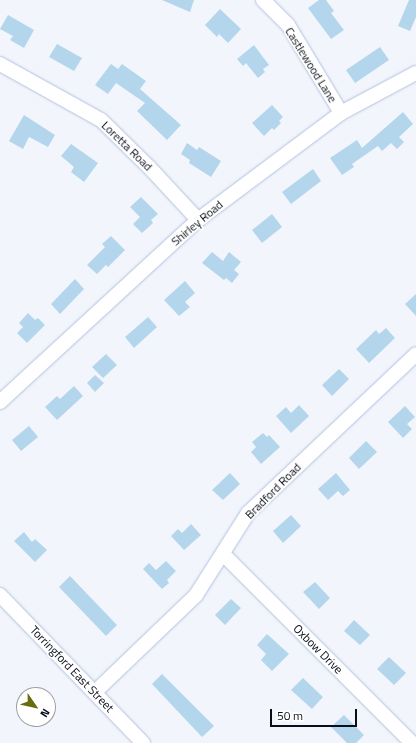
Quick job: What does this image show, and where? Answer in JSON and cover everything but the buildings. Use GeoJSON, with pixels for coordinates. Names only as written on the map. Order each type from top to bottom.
{"type":"FeatureCollection","features":[{"type":"Feature","properties":{"kind":"street","name":"Castlewood Lane"},"geometry":{"type":"LineString","coordinates":[[264,0],[288,25],[341,113]]}},
{"type":"Feature","properties":{"kind":"street","name":"Loretta Road"},"geometry":{"type":"LineString","coordinates":[[0,64],[101,120],[149,167],[198,220]]}},
{"type":"Feature","properties":{"kind":"street","name":"Shirley Road"},"geometry":{"type":"LineString","coordinates":[[0,402],[198,220],[341,113],[416,73]]}},
{"type":"Feature","properties":{"kind":"street","name":"Bradford Road"},"geometry":{"type":"LineString","coordinates":[[95,692],[196,594],[248,513],[416,354]]}},
{"type":"Feature","properties":{"kind":"street","name":"Oxbow Drive"},"geometry":{"type":"LineString","coordinates":[[223,554],[412,743]]}},
{"type":"Feature","properties":{"kind":"street","name":"Torringford East Street"},"geometry":{"type":"LineString","coordinates":[[0,595],[144,743]]}}]}
